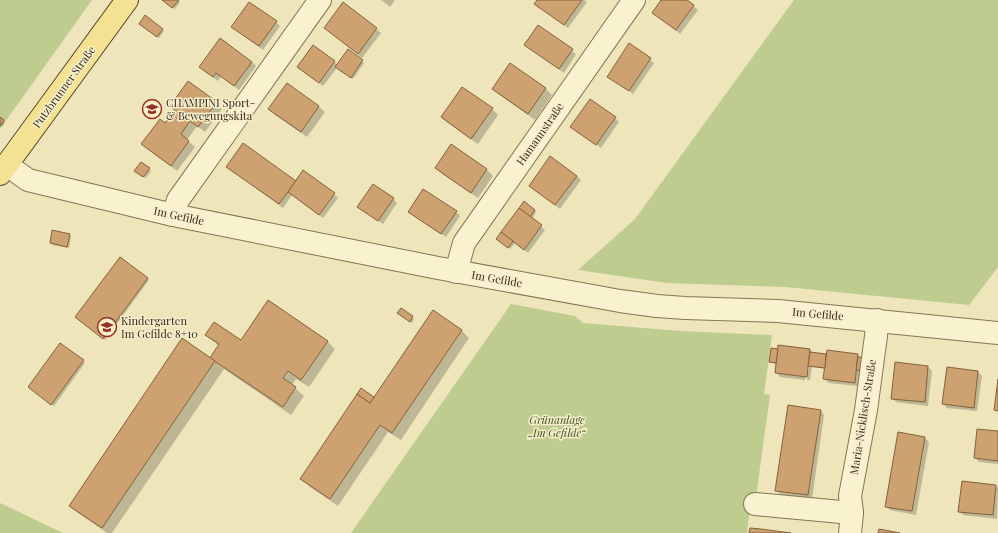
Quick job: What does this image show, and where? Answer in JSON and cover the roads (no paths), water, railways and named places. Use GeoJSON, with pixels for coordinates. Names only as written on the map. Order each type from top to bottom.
{"type":"FeatureCollection","features":[{"type":"Feature","properties":{"kind":"main road","name":"Putzbrunner Straße"},"geometry":{"type":"LineString","coordinates":[[4,170],[128,0]]}},
{"type":"Feature","properties":{"kind":"street"},"geometry":{"type":"LineString","coordinates":[[173,215],[178,200],[320,0]]}},
{"type":"Feature","properties":{"kind":"street","name":"Hamannstraße"},"geometry":{"type":"LineString","coordinates":[[456,272],[464,243],[634,0]]}},
{"type":"Feature","properties":{"kind":"street","name":"Im Gefilde"},"geometry":{"type":"LineString","coordinates":[[4,170],[28,180],[173,215],[456,272],[657,306],[778,311],[998,333]]}},
{"type":"Feature","properties":{"kind":"street","name":"Maria-Nicklisch-Straße"},"geometry":{"type":"LineString","coordinates":[[755,504],[851,523],[850,496],[866,410],[877,320]]}},
{"type":"Feature","properties":{"kind":"place","name":"CHAMPINI Sport- & Bewegungskita"},"geometry":{"type":"Point","coordinates":[152,109]}},
{"type":"Feature","properties":{"kind":"place","name":"Kindergarten Im Gefilde 8+10"},"geometry":{"type":"Point","coordinates":[107,327]}},
{"type":"Feature","properties":{"kind":"park label","name":"Grünanlage „Im Gefilde“"},"geometry":{"type":"Point","coordinates":[557,426]}}]}
